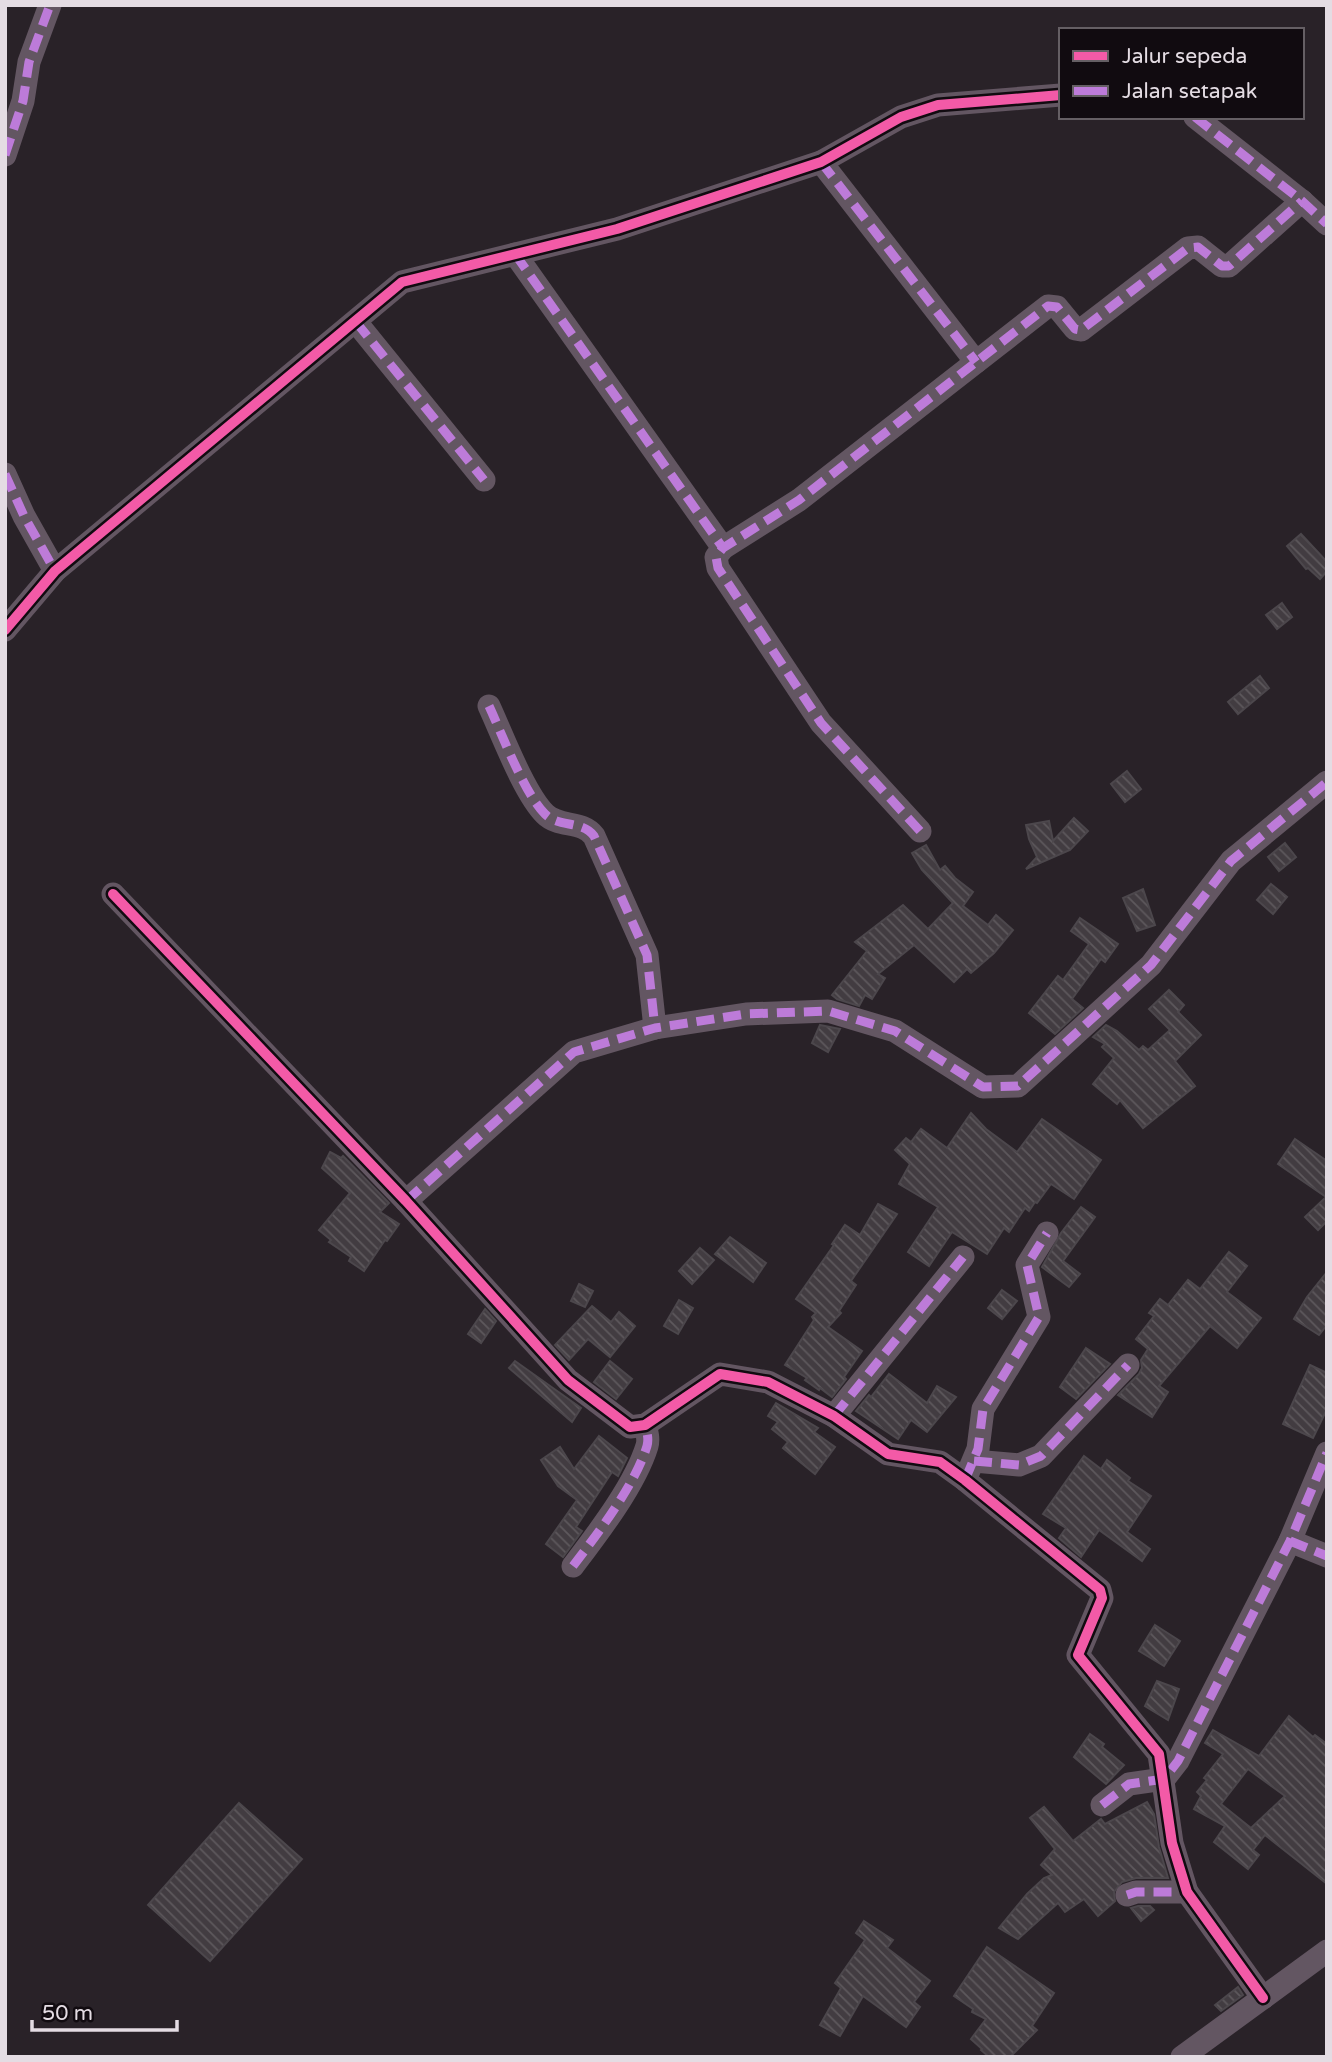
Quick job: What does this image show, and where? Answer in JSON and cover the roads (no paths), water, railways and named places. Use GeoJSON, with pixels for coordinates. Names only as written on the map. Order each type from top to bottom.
{"type":"FeatureCollection","features":[{"type":"Feature","properties":{"kind":"street"},"geometry":{"type":"LineString","coordinates":[[5,155],[23,101],[19,64],[50,5]]}},
{"type":"Feature","properties":{"kind":"street"},"geometry":{"type":"LineString","coordinates":[[5,629],[55,571],[402,282],[617,229],[821,162],[901,117],[938,105],[1059,95]]}},
{"type":"Feature","properties":{"kind":"street"},"geometry":{"type":"LineString","coordinates":[[1198,119],[1302,201],[1327,224]]}},
{"type":"Feature","properties":{"kind":"street"},"geometry":{"type":"LineString","coordinates":[[821,162],[976,362]]}},
{"type":"Feature","properties":{"kind":"street"},"geometry":{"type":"LineString","coordinates":[[920,831],[821,723],[718,568],[716,557],[723,548],[799,500],[1048,306],[1057,307],[1078,331],[1086,328],[1193,246],[1222,266],[1229,266],[1302,201]]}},
{"type":"Feature","properties":{"kind":"street"},"geometry":{"type":"LineString","coordinates":[[515,254],[723,548]]}},
{"type":"Feature","properties":{"kind":"street"},"geometry":{"type":"LineString","coordinates":[[356,322],[484,480]]}},
{"type":"Feature","properties":{"kind":"street"},"geometry":{"type":"LineString","coordinates":[[5,474],[24,516],[55,571]]}},
{"type":"Feature","properties":{"kind":"street"},"geometry":{"type":"LineString","coordinates":[[489,706],[533,800],[547,816],[558,822],[582,826],[594,836],[647,955],[655,1028]]}},
{"type":"Feature","properties":{"kind":"street"},"geometry":{"type":"LineString","coordinates":[[406,1201],[574,1052],[655,1028],[746,1014],[828,1011],[895,1031],[983,1087],[1018,1086],[1151,965],[1231,861],[1327,782]]}},
{"type":"Feature","properties":{"kind":"street"},"geometry":{"type":"LineString","coordinates":[[113,894],[406,1201],[568,1380],[630,1427],[645,1425],[720,1374],[768,1382],[834,1416],[888,1454],[940,1462],[969,1471],[1019,1465],[1041,1456],[1128,1365]]}},
{"type":"Feature","properties":{"kind":"street"},"geometry":{"type":"LineString","coordinates":[[969,1471],[978,1449],[983,1409],[1039,1317],[1027,1265],[1047,1233]]}},
{"type":"Feature","properties":{"kind":"street"},"geometry":{"type":"LineString","coordinates":[[834,1416],[963,1257]]}},
{"type":"Feature","properties":{"kind":"street"},"geometry":{"type":"LineString","coordinates":[[573,1566],[636,1472],[648,1443],[645,1425]]}},
{"type":"Feature","properties":{"kind":"street"},"geometry":{"type":"LineString","coordinates":[[1102,1805],[1129,1784],[1164,1779],[1178,1761],[1290,1541],[1327,1453]]}},
{"type":"Feature","properties":{"kind":"street"},"geometry":{"type":"LineString","coordinates":[[969,1471],[1100,1590],[1102,1598],[1078,1655],[1159,1754],[1172,1843],[1187,1892],[1263,1998]]}},
{"type":"Feature","properties":{"kind":"street"},"geometry":{"type":"LineString","coordinates":[[1290,1541],[1327,1556]]}},
{"type":"Feature","properties":{"kind":"street"},"geometry":{"type":"LineString","coordinates":[[1127,1895],[1136,1892],[1187,1892]]}},
{"type":"Feature","properties":{"kind":"street"},"geometry":{"type":"LineString","coordinates":[[1182,2057],[1327,1951]]}}]}
